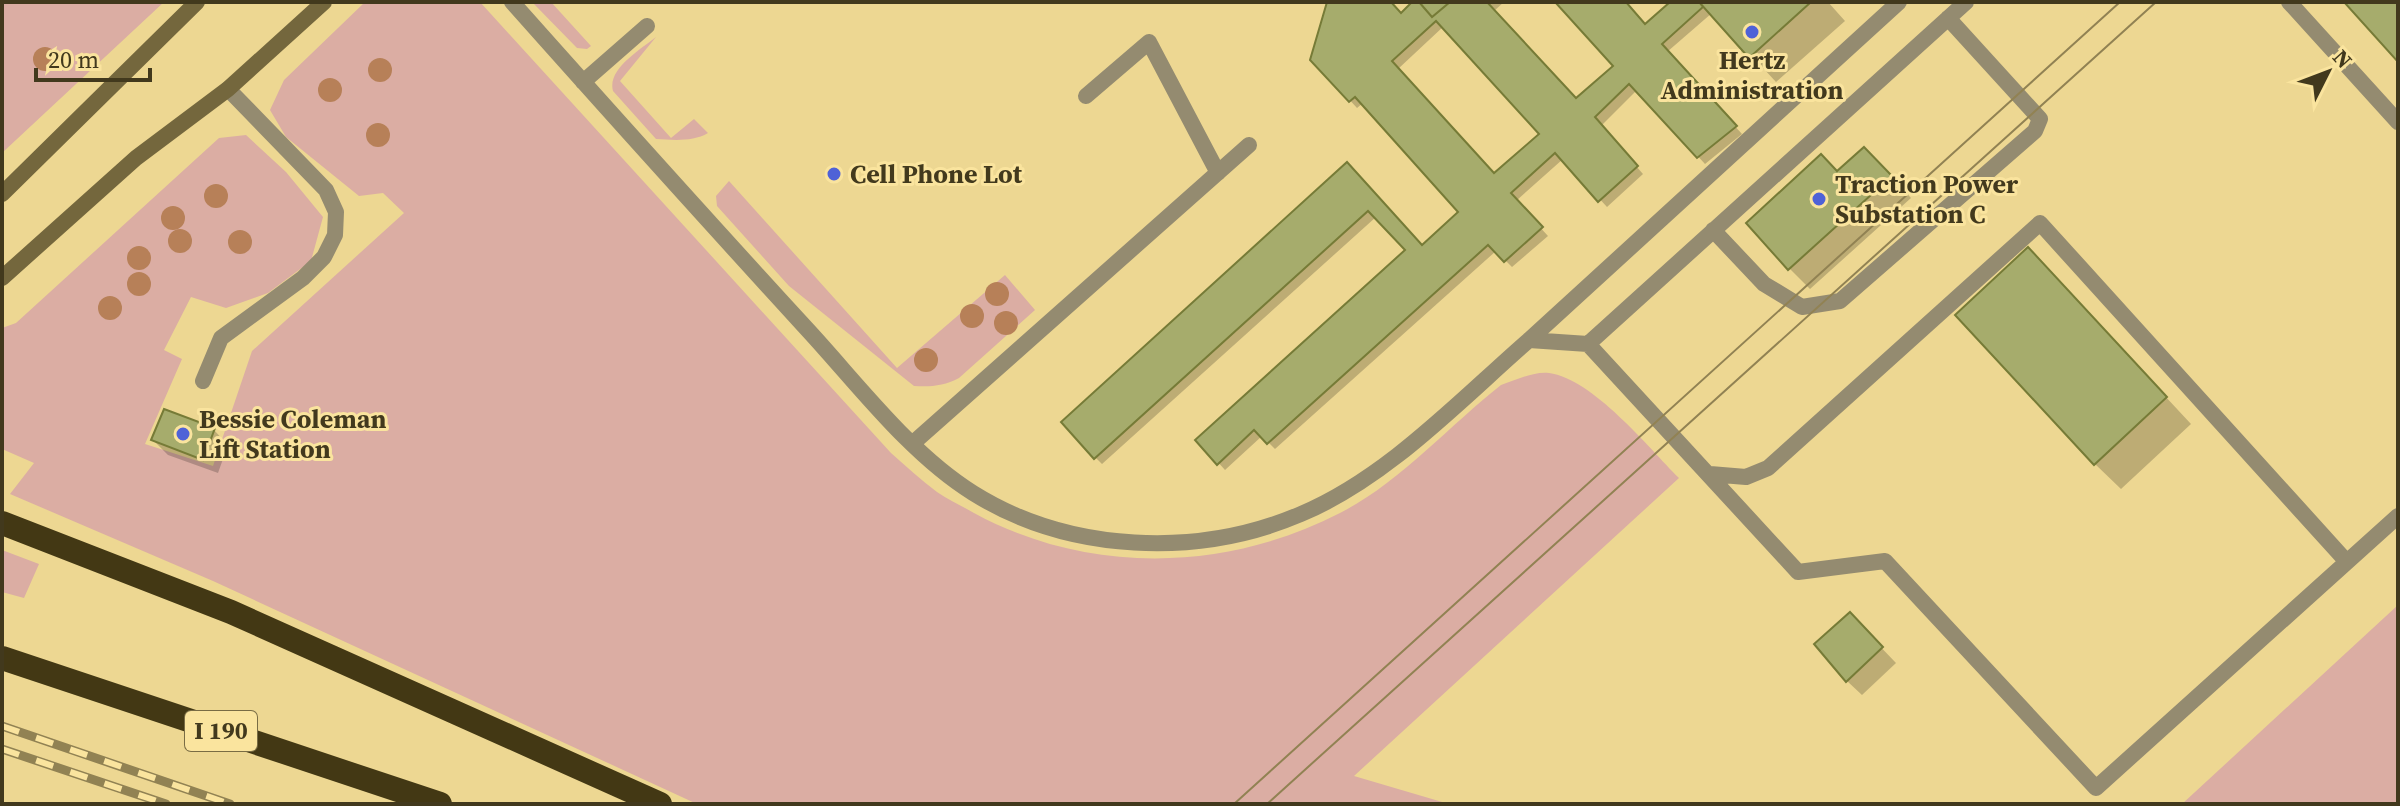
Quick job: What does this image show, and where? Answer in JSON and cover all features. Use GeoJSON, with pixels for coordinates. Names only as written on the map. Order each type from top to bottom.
{"type":"FeatureCollection","features":[{"type":"Feature","properties":{"kind":"highway"},"geometry":{"type":"LineString","coordinates":[[2,523],[231,612],[660,804]]}},
{"type":"Feature","properties":{"kind":"highway","name":"I 190"},"geometry":{"type":"LineString","coordinates":[[2,658],[440,804]]}},
{"type":"Feature","properties":{"kind":"street"},"geometry":{"type":"LineString","coordinates":[[2,194],[197,2]]}},
{"type":"Feature","properties":{"kind":"street"},"geometry":{"type":"LineString","coordinates":[[2,278],[136,158],[228,89],[324,2]]}},
{"type":"Feature","properties":{"kind":"lane"},"geometry":{"type":"LineString","coordinates":[[512,2],[912,444],[972,492],[1011,513],[1058,530],[1112,542],[1165,543],[1249,533],[1302,514],[1356,486],[1405,448],[1529,340],[1899,2]]}},
{"type":"Feature","properties":{"kind":"lane"},"geometry":{"type":"LineString","coordinates":[[1588,344],[1966,2]]}},
{"type":"Feature","properties":{"kind":"lane"},"geometry":{"type":"LineString","coordinates":[[2289,2],[2398,122]]}},
{"type":"Feature","properties":{"kind":"lane"},"geometry":{"type":"LineString","coordinates":[[1713,230],[1764,284],[1802,307],[1840,301],[2035,131],[2040,119],[1948,18]]}},
{"type":"Feature","properties":{"kind":"lane"},"geometry":{"type":"LineString","coordinates":[[583,82],[647,26]]}},
{"type":"Feature","properties":{"kind":"lane"},"geometry":{"type":"LineString","coordinates":[[1086,96],[1149,42],[1218,173]]}},
{"type":"Feature","properties":{"kind":"lane"},"geometry":{"type":"LineString","coordinates":[[203,381],[221,338],[303,278],[324,257],[335,235],[336,212],[326,190],[228,89]]}},
{"type":"Feature","properties":{"kind":"lane"},"geometry":{"type":"LineString","coordinates":[[912,444],[1249,145]]}},
{"type":"Feature","properties":{"kind":"lane"},"geometry":{"type":"LineString","coordinates":[[1710,474],[1746,477],[1768,468],[2040,223],[2347,562]]}},
{"type":"Feature","properties":{"kind":"lane"},"geometry":{"type":"LineString","coordinates":[[1529,340],[1588,344],[1798,572],[1885,561],[2096,788],[2398,516]]}},
{"type":"Feature","properties":{"kind":"shaded area"},"geometry":{"type":"Polygon","coordinates":[[[2,2],[164,2],[2,153],[2,2]]]}},
{"type":"Feature","properties":{"kind":"shaded area"},"geometry":{"type":"Polygon","coordinates":[[[365,2],[480,2],[891,453],[942,495],[1018,533],[1063,547],[1110,556],[1157,558],[1204,555],[1251,547],[1296,532],[1361,501],[1403,470],[1501,385],[1543,373],[1566,378],[1601,401],[1679,478],[1354,776],[1449,804],[697,804],[213,581],[10,494],[34,463],[2,449],[2,328],[16,323],[219,138],[246,135],[286,172],[323,217],[311,261],[268,293],[226,308],[191,297],[164,350],[182,359],[145,444],[213,466],[252,351],[404,213],[383,193],[359,196],[286,137],[270,110],[284,80],[365,2]]]}},
{"type":"Feature","properties":{"kind":"shaded area"},"geometry":{"type":"Polygon","coordinates":[[[532,2],[551,2],[591,46],[587,49],[577,48],[532,2]]]}},
{"type":"Feature","properties":{"kind":"shaded area"},"geometry":{"type":"Polygon","coordinates":[[[656,37],[620,81],[671,138],[694,119],[708,133],[689,139],[656,139],[613,91],[612,83],[620,68],[656,37]]]}},
{"type":"Feature","properties":{"kind":"shaded area"},"geometry":{"type":"Polygon","coordinates":[[[729,181],[897,368],[1005,275],[1035,310],[959,378],[937,385],[914,386],[789,286],[717,206],[716,196],[729,181]]]}},
{"type":"Feature","properties":{"kind":"shaded area"},"geometry":{"type":"Polygon","coordinates":[[[2,550],[39,564],[24,598],[2,592],[2,550]]]}},
{"type":"Feature","properties":{"kind":"shaded area"},"geometry":{"type":"Polygon","coordinates":[[[2398,605],[2398,804],[2182,804],[2398,605]]]}},
{"type":"Feature","properties":{"kind":"building"},"geometry":{"type":"Polygon","coordinates":[[[1327,2],[1391,2],[1401,13],[1412,2],[1419,2],[1432,17],[1450,2],[1487,2],[1576,98],[1613,66],[1555,2],[1626,2],[1645,24],[1670,2],[1699,2],[1703,7],[1662,44],[1737,126],[1697,158],[1629,84],[1595,117],[1638,166],[1598,202],[1555,153],[1511,193],[1543,227],[1504,262],[1488,245],[1267,444],[1254,430],[1217,465],[1195,440],[1405,250],[1368,211],[1094,459],[1061,422],[1347,162],[1422,245],[1458,212],[1355,97],[1349,102],[1310,60],[1327,2]],[[1436,21],[1392,61],[1494,173],[1539,134],[1436,21]]]}},
{"type":"Feature","properties":{"kind":"building"},"geometry":{"type":"Polygon","coordinates":[[[1419,2],[1450,2],[1432,17],[1419,2]]]}},
{"type":"Feature","properties":{"kind":"building","name":"Hertz Administration"},"geometry":{"type":"Polygon","coordinates":[[[1699,2],[1811,2],[1749,58],[1699,2]]]}},
{"type":"Feature","properties":{"kind":"building"},"geometry":{"type":"Polygon","coordinates":[[[2344,2],[2398,2],[2398,62],[2344,2]]]}},
{"type":"Feature","properties":{"kind":"building","name":"Traction Power Substation C"},"geometry":{"type":"Polygon","coordinates":[[[1864,147],[1892,176],[1788,270],[1746,223],[1821,154],[1837,171],[1864,147]]]}},
{"type":"Feature","properties":{"kind":"building"},"geometry":{"type":"Polygon","coordinates":[[[2028,247],[2167,397],[2094,465],[1955,315],[2028,247]]]}},
{"type":"Feature","properties":{"kind":"building","name":"Bessie Coleman Lift Station"},"geometry":{"type":"Polygon","coordinates":[[[164,409],[215,428],[203,460],[151,440],[164,409]]]}},
{"type":"Feature","properties":{"kind":"building"},"geometry":{"type":"Polygon","coordinates":[[[1850,612],[1883,647],[1846,682],[1814,644],[1850,612]]]}},
{"type":"Feature","properties":{"kind":"tram line"},"geometry":{"type":"LineString","coordinates":[[1234,804],[2120,2]]}},
{"type":"Feature","properties":{"kind":"tram line"},"geometry":{"type":"LineString","coordinates":[[1267,804],[2156,2]]}},
{"type":"Feature","properties":{"kind":"railway"},"geometry":{"type":"LineString","coordinates":[[2,726],[230,804]]}},
{"type":"Feature","properties":{"kind":"railway"},"geometry":{"type":"LineString","coordinates":[[2,749],[166,804]]}},
{"type":"Feature","properties":{"kind":"place","name":"Hertz Administration"},"geometry":{"type":"Point","coordinates":[1752,32]}},
{"type":"Feature","properties":{"kind":"place","name":"Cell Phone Lot"},"geometry":{"type":"Point","coordinates":[834,174]}},
{"type":"Feature","properties":{"kind":"place","name":"Traction Power Substation C"},"geometry":{"type":"Point","coordinates":[1819,199]}},
{"type":"Feature","properties":{"kind":"place","name":"Bessie Coleman Lift Station"},"geometry":{"type":"Point","coordinates":[183,434]}}]}
